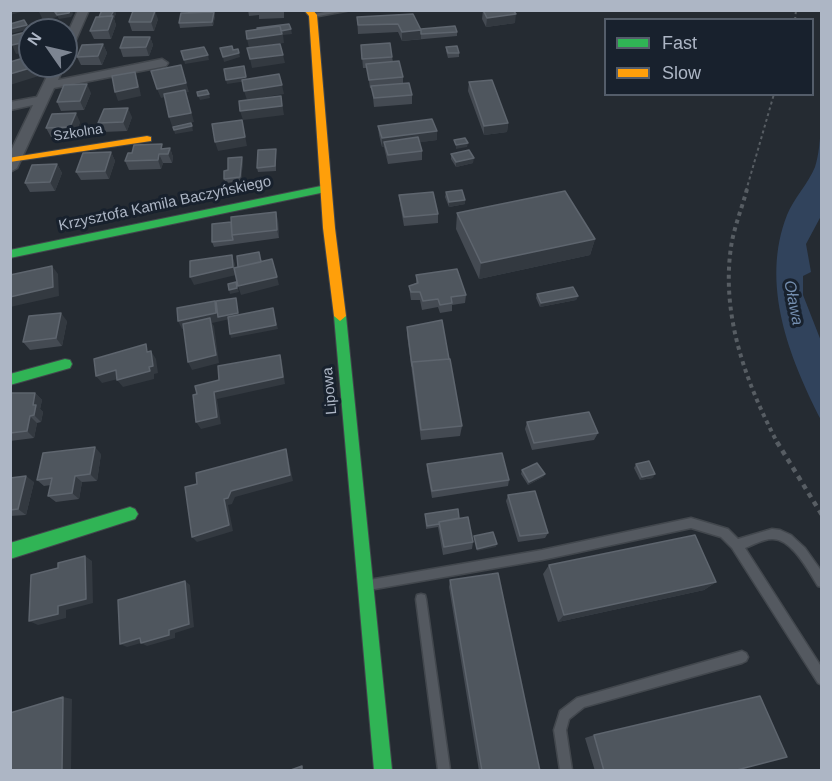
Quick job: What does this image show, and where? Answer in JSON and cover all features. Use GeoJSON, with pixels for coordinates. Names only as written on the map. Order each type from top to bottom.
{"type":"FeatureCollection","features":[{"type":"Feature","properties":{"kind":"street","name":"Lipowa"},"geometry":{"type":"LineString","coordinates":[[310,13],[367,585],[383,771]]}},
{"type":"Feature","properties":{"kind":"street"},"geometry":{"type":"LineString","coordinates":[[49,85],[162,63]]}},
{"type":"Feature","properties":{"kind":"street","name":"Szkolna"},"geometry":{"type":"LineString","coordinates":[[12,164],[52,78]]}},
{"type":"Feature","properties":{"kind":"street"},"geometry":{"type":"LineString","coordinates":[[10,106],[42,100]]}},
{"type":"Feature","properties":{"kind":"street","name":"Szkolna"},"geometry":{"type":"LineString","coordinates":[[12,164],[147,139]]}},
{"type":"Feature","properties":{"kind":"street","name":"Krzysztofa Kamila Baczyńskiego"},"geometry":{"type":"LineString","coordinates":[[10,254],[326,189]]}},
{"type":"Feature","properties":{"kind":"street"},"geometry":{"type":"LineString","coordinates":[[10,380],[65,364]]}},
{"type":"Feature","properties":{"kind":"street"},"geometry":{"type":"LineString","coordinates":[[10,551],[130,514]]}},
{"type":"Feature","properties":{"kind":"lane"},"geometry":{"type":"LineString","coordinates":[[310,13],[349,10]]}},
{"type":"Feature","properties":{"kind":"lane"},"geometry":{"type":"LineString","coordinates":[[367,585],[542,555],[691,523],[724,533],[736,544],[822,679]]}},
{"type":"Feature","properties":{"kind":"lane"},"geometry":{"type":"LineString","coordinates":[[736,544],[746,544],[772,534],[784,536],[796,547],[822,582]]}},
{"type":"Feature","properties":{"kind":"lane"},"geometry":{"type":"LineString","coordinates":[[421,599],[444,771]]}},
{"type":"Feature","properties":{"kind":"lane"},"geometry":{"type":"LineString","coordinates":[[566,771],[560,730],[564,715],[581,702],[742,657]]}},
{"type":"Feature","properties":{"kind":"path"},"geometry":{"type":"LineString","coordinates":[[773,96],[731,245],[728,266],[730,318],[737,346],[766,422],[784,458],[822,514]]}},
{"type":"Feature","properties":{"kind":"water","name":"Oława"},"geometry":{"type":"Polygon","coordinates":[[[821,126],[821,216],[806,244],[811,272],[803,276],[803,295],[821,341],[821,420],[789,346],[777,294],[776,267],[779,241],[787,215],[815,167],[821,126]]]}},
{"type":"Feature","properties":{"kind":"building"},"geometry":{"type":"Polygon","coordinates":[[[70,10],[69,13],[57,15],[55,12],[70,10]]]}},
{"type":"Feature","properties":{"kind":"building"},"geometry":{"type":"Polygon","coordinates":[[[102,10],[114,10],[111,16],[99,17],[102,10]]]}},
{"type":"Feature","properties":{"kind":"building"},"geometry":{"type":"Polygon","coordinates":[[[483,10],[513,10],[516,14],[487,18],[483,10]]]}},
{"type":"Feature","properties":{"kind":"building"},"geometry":{"type":"Polygon","coordinates":[[[133,11],[155,11],[151,22],[129,22],[133,11]]]}},
{"type":"Feature","properties":{"kind":"building"},"geometry":{"type":"Polygon","coordinates":[[[214,12],[212,22],[179,23],[181,13],[214,12]]]}},
{"type":"Feature","properties":{"kind":"building"},"geometry":{"type":"Polygon","coordinates":[[[413,14],[421,30],[402,32],[398,24],[358,25],[357,17],[413,14]]]}},
{"type":"Feature","properties":{"kind":"building"},"geometry":{"type":"Polygon","coordinates":[[[113,16],[108,30],[90,31],[96,17],[113,16]]]}},
{"type":"Feature","properties":{"kind":"building"},"geometry":{"type":"Polygon","coordinates":[[[18,22],[18,27],[10,29],[10,24],[18,22]]]}},
{"type":"Feature","properties":{"kind":"building"},"geometry":{"type":"Polygon","coordinates":[[[289,24],[291,29],[281,31],[280,26],[257,28],[289,24]]]}},
{"type":"Feature","properties":{"kind":"building"},"geometry":{"type":"Polygon","coordinates":[[[280,26],[282,34],[247,39],[246,31],[280,26]]]}},
{"type":"Feature","properties":{"kind":"building"},"geometry":{"type":"Polygon","coordinates":[[[455,26],[457,32],[421,34],[421,29],[455,26]]]}},
{"type":"Feature","properties":{"kind":"building"},"geometry":{"type":"Polygon","coordinates":[[[18,34],[18,44],[12,45],[10,36],[18,34]]]}},
{"type":"Feature","properties":{"kind":"building"},"geometry":{"type":"Polygon","coordinates":[[[124,37],[150,37],[146,47],[120,48],[124,37]]]}},
{"type":"Feature","properties":{"kind":"building"},"geometry":{"type":"Polygon","coordinates":[[[390,43],[392,57],[362,59],[361,45],[390,43]]]}},
{"type":"Feature","properties":{"kind":"building"},"geometry":{"type":"Polygon","coordinates":[[[103,44],[98,56],[78,57],[82,45],[103,44]]]}},
{"type":"Feature","properties":{"kind":"building"},"geometry":{"type":"Polygon","coordinates":[[[280,44],[283,55],[250,59],[247,48],[280,44]]]}},
{"type":"Feature","properties":{"kind":"building"},"geometry":{"type":"Polygon","coordinates":[[[232,46],[233,50],[238,49],[239,53],[223,57],[220,48],[232,46]]]}},
{"type":"Feature","properties":{"kind":"building"},"geometry":{"type":"Polygon","coordinates":[[[457,46],[459,53],[448,53],[446,47],[457,46]]]}},
{"type":"Feature","properties":{"kind":"building"},"geometry":{"type":"Polygon","coordinates":[[[204,47],[208,55],[184,60],[181,51],[204,47]]]}},
{"type":"Feature","properties":{"kind":"building"},"geometry":{"type":"Polygon","coordinates":[[[18,60],[18,72],[10,74],[10,62],[18,60]]]}},
{"type":"Feature","properties":{"kind":"building"},"geometry":{"type":"Polygon","coordinates":[[[399,61],[403,77],[369,80],[366,64],[399,61]]]}},
{"type":"Feature","properties":{"kind":"building"},"geometry":{"type":"Polygon","coordinates":[[[181,65],[186,83],[157,89],[151,71],[181,65]]]}},
{"type":"Feature","properties":{"kind":"building"},"geometry":{"type":"Polygon","coordinates":[[[244,66],[246,77],[226,80],[224,69],[244,66]]]}},
{"type":"Feature","properties":{"kind":"building"},"geometry":{"type":"Polygon","coordinates":[[[135,72],[138,87],[115,92],[112,76],[135,72]]]}},
{"type":"Feature","properties":{"kind":"building"},"geometry":{"type":"Polygon","coordinates":[[[279,74],[282,85],[244,91],[242,80],[279,74]]]}},
{"type":"Feature","properties":{"kind":"building"},"geometry":{"type":"Polygon","coordinates":[[[492,80],[508,123],[484,126],[469,82],[492,80]]]}},
{"type":"Feature","properties":{"kind":"building"},"geometry":{"type":"Polygon","coordinates":[[[409,83],[412,95],[374,98],[371,86],[409,83]]]}},
{"type":"Feature","properties":{"kind":"building"},"geometry":{"type":"Polygon","coordinates":[[[87,84],[80,101],[57,102],[64,85],[87,84]]]}},
{"type":"Feature","properties":{"kind":"building"},"geometry":{"type":"Polygon","coordinates":[[[185,90],[191,113],[169,117],[164,94],[185,90]]]}},
{"type":"Feature","properties":{"kind":"building"},"geometry":{"type":"Polygon","coordinates":[[[207,90],[209,94],[198,96],[197,92],[207,90]]]}},
{"type":"Feature","properties":{"kind":"building"},"geometry":{"type":"Polygon","coordinates":[[[281,96],[282,106],[240,111],[239,101],[281,96]]]}},
{"type":"Feature","properties":{"kind":"building"},"geometry":{"type":"Polygon","coordinates":[[[128,108],[123,122],[98,123],[104,109],[128,108]]]}},
{"type":"Feature","properties":{"kind":"building"},"geometry":{"type":"Polygon","coordinates":[[[76,113],[70,127],[46,128],[52,114],[76,113]]]}},
{"type":"Feature","properties":{"kind":"building"},"geometry":{"type":"Polygon","coordinates":[[[432,119],[437,131],[382,138],[378,126],[432,119]]]}},
{"type":"Feature","properties":{"kind":"building"},"geometry":{"type":"Polygon","coordinates":[[[242,120],[245,137],[215,142],[212,124],[242,120]]]}},
{"type":"Feature","properties":{"kind":"building"},"geometry":{"type":"Polygon","coordinates":[[[191,123],[192,126],[174,130],[173,127],[191,123]]]}},
{"type":"Feature","properties":{"kind":"building"},"geometry":{"type":"Polygon","coordinates":[[[418,137],[422,151],[388,155],[384,142],[418,137]]]}},
{"type":"Feature","properties":{"kind":"building"},"geometry":{"type":"Polygon","coordinates":[[[465,138],[468,143],[456,145],[454,140],[465,138]]]}},
{"type":"Feature","properties":{"kind":"building"},"geometry":{"type":"Polygon","coordinates":[[[162,144],[161,149],[170,148],[168,154],[159,154],[158,160],[125,161],[128,153],[132,153],[134,145],[162,144]]]}},
{"type":"Feature","properties":{"kind":"building"},"geometry":{"type":"Polygon","coordinates":[[[276,149],[275,166],[257,168],[258,150],[276,149]]]}},
{"type":"Feature","properties":{"kind":"building"},"geometry":{"type":"Polygon","coordinates":[[[469,150],[474,158],[456,162],[451,154],[469,150]]]}},
{"type":"Feature","properties":{"kind":"building"},"geometry":{"type":"Polygon","coordinates":[[[111,152],[105,171],[76,172],[83,153],[111,152]]]}},
{"type":"Feature","properties":{"kind":"building"},"geometry":{"type":"Polygon","coordinates":[[[242,157],[240,177],[224,179],[224,171],[228,170],[228,158],[242,157]]]}},
{"type":"Feature","properties":{"kind":"building"},"geometry":{"type":"Polygon","coordinates":[[[57,164],[50,182],[25,183],[32,165],[57,164]]]}},
{"type":"Feature","properties":{"kind":"building"},"geometry":{"type":"Polygon","coordinates":[[[462,190],[465,200],[449,202],[446,192],[462,190]]]}},
{"type":"Feature","properties":{"kind":"building"},"geometry":{"type":"Polygon","coordinates":[[[565,191],[595,239],[481,263],[457,213],[565,191]]]}},
{"type":"Feature","properties":{"kind":"building"},"geometry":{"type":"Polygon","coordinates":[[[433,192],[438,214],[404,217],[399,195],[433,192]]]}},
{"type":"Feature","properties":{"kind":"building"},"geometry":{"type":"Polygon","coordinates":[[[276,212],[277,230],[232,235],[231,217],[276,212]]]}},
{"type":"Feature","properties":{"kind":"building"},"geometry":{"type":"Polygon","coordinates":[[[231,222],[233,240],[212,242],[212,224],[231,222]]]}},
{"type":"Feature","properties":{"kind":"building"},"geometry":{"type":"Polygon","coordinates":[[[259,252],[261,262],[238,267],[237,256],[259,252]]]}},
{"type":"Feature","properties":{"kind":"building"},"geometry":{"type":"Polygon","coordinates":[[[232,255],[233,267],[190,277],[190,261],[232,255]]]}},
{"type":"Feature","properties":{"kind":"building"},"geometry":{"type":"Polygon","coordinates":[[[272,259],[277,277],[238,286],[234,268],[272,259]]]}},
{"type":"Feature","properties":{"kind":"building"},"geometry":{"type":"Polygon","coordinates":[[[52,266],[53,287],[10,297],[10,275],[52,266]]]}},
{"type":"Feature","properties":{"kind":"building"},"geometry":{"type":"Polygon","coordinates":[[[457,269],[466,295],[451,297],[452,303],[440,305],[438,299],[423,301],[420,292],[411,292],[409,286],[418,283],[416,275],[457,269]]]}},
{"type":"Feature","properties":{"kind":"building"},"geometry":{"type":"Polygon","coordinates":[[[236,282],[237,288],[229,290],[228,284],[236,282]]]}},
{"type":"Feature","properties":{"kind":"building"},"geometry":{"type":"Polygon","coordinates":[[[573,287],[578,296],[541,303],[537,294],[573,287]]]}},
{"type":"Feature","properties":{"kind":"building"},"geometry":{"type":"Polygon","coordinates":[[[236,298],[238,313],[218,317],[216,301],[236,298]]]}},
{"type":"Feature","properties":{"kind":"building"},"geometry":{"type":"Polygon","coordinates":[[[215,301],[216,313],[178,321],[177,308],[215,301]]]}},
{"type":"Feature","properties":{"kind":"building"},"geometry":{"type":"Polygon","coordinates":[[[273,308],[276,325],[230,334],[228,317],[273,308]]]}},
{"type":"Feature","properties":{"kind":"building"},"geometry":{"type":"Polygon","coordinates":[[[61,313],[56,338],[23,342],[29,316],[61,313]]]}},
{"type":"Feature","properties":{"kind":"building"},"geometry":{"type":"Polygon","coordinates":[[[210,318],[216,355],[188,362],[183,324],[210,318]]]}},
{"type":"Feature","properties":{"kind":"building"},"geometry":{"type":"Polygon","coordinates":[[[442,320],[449,359],[412,362],[412,366],[407,327],[442,320]]]}},
{"type":"Feature","properties":{"kind":"building"},"geometry":{"type":"Polygon","coordinates":[[[146,344],[147,352],[151,351],[153,366],[149,367],[150,371],[117,380],[116,370],[96,376],[94,359],[146,344]]]}},
{"type":"Feature","properties":{"kind":"building"},"geometry":{"type":"Polygon","coordinates":[[[280,355],[283,377],[214,392],[217,417],[196,422],[193,395],[197,394],[195,386],[219,380],[218,366],[280,355]]]}},
{"type":"Feature","properties":{"kind":"building"},"geometry":{"type":"Polygon","coordinates":[[[450,359],[462,426],[421,430],[412,362],[450,359]]]}},
{"type":"Feature","properties":{"kind":"building"},"geometry":{"type":"Polygon","coordinates":[[[10,393],[35,393],[34,415],[30,416],[27,431],[10,433],[10,393]]]}},
{"type":"Feature","properties":{"kind":"building"},"geometry":{"type":"Polygon","coordinates":[[[589,412],[598,433],[534,443],[527,422],[589,412]]]}},
{"type":"Feature","properties":{"kind":"building"},"geometry":{"type":"Polygon","coordinates":[[[95,447],[90,474],[75,476],[72,493],[48,496],[52,478],[37,480],[43,453],[95,447]]]}},
{"type":"Feature","properties":{"kind":"building"},"geometry":{"type":"Polygon","coordinates":[[[286,449],[290,475],[231,491],[228,498],[224,499],[229,525],[192,537],[185,487],[197,484],[196,473],[286,449]]]}},
{"type":"Feature","properties":{"kind":"building"},"geometry":{"type":"Polygon","coordinates":[[[502,453],[509,480],[432,491],[427,464],[502,453]]]}},
{"type":"Feature","properties":{"kind":"building"},"geometry":{"type":"Polygon","coordinates":[[[649,461],[655,474],[642,477],[636,464],[649,461]]]}},
{"type":"Feature","properties":{"kind":"building"},"geometry":{"type":"Polygon","coordinates":[[[537,463],[545,474],[529,482],[522,470],[537,463]]]}},
{"type":"Feature","properties":{"kind":"building"},"geometry":{"type":"Polygon","coordinates":[[[26,476],[18,509],[10,510],[10,478],[26,476]]]}},
{"type":"Feature","properties":{"kind":"building"},"geometry":{"type":"Polygon","coordinates":[[[535,491],[548,533],[520,536],[508,495],[535,491]]]}},
{"type":"Feature","properties":{"kind":"building"},"geometry":{"type":"Polygon","coordinates":[[[458,509],[459,518],[427,526],[425,514],[458,509]]]}},
{"type":"Feature","properties":{"kind":"building"},"geometry":{"type":"Polygon","coordinates":[[[468,517],[473,542],[444,547],[439,522],[468,517]]]}},
{"type":"Feature","properties":{"kind":"building"},"geometry":{"type":"Polygon","coordinates":[[[493,532],[497,544],[477,549],[474,536],[493,532]]]}},
{"type":"Feature","properties":{"kind":"building"},"geometry":{"type":"Polygon","coordinates":[[[695,535],[716,582],[564,615],[549,565],[695,535]]]}},
{"type":"Feature","properties":{"kind":"building"},"geometry":{"type":"Polygon","coordinates":[[[85,556],[86,599],[58,606],[58,614],[29,621],[31,575],[58,568],[58,563],[85,556]]]}},
{"type":"Feature","properties":{"kind":"building"},"geometry":{"type":"Polygon","coordinates":[[[498,573],[540,771],[482,771],[450,580],[498,573]]]}},
{"type":"Feature","properties":{"kind":"building"},"geometry":{"type":"Polygon","coordinates":[[[185,581],[189,624],[169,630],[169,635],[141,643],[140,638],[120,644],[118,600],[185,581]]]}},
{"type":"Feature","properties":{"kind":"building"},"geometry":{"type":"Polygon","coordinates":[[[760,696],[787,757],[733,771],[604,771],[594,735],[760,696]]]}},
{"type":"Feature","properties":{"kind":"building"},"geometry":{"type":"Polygon","coordinates":[[[63,697],[62,771],[10,771],[10,713],[63,697]]]}},
{"type":"Feature","properties":{"kind":"building"},"geometry":{"type":"Polygon","coordinates":[[[302,766],[302,771],[288,771],[302,766]]]}},
{"type":"Feature","properties":{"kind":"traffic: fast"},"geometry":{"type":"LineString","coordinates":[[10,254],[326,189]]}},
{"type":"Feature","properties":{"kind":"traffic: fast"},"geometry":{"type":"LineString","coordinates":[[340,316],[383,770]]}},
{"type":"Feature","properties":{"kind":"traffic: fast"},"geometry":{"type":"LineString","coordinates":[[10,380],[65,364]]}},
{"type":"Feature","properties":{"kind":"traffic: fast"},"geometry":{"type":"LineString","coordinates":[[10,551],[130,514]]}},
{"type":"Feature","properties":{"kind":"traffic: slow"},"geometry":{"type":"LineString","coordinates":[[308,10],[313,15],[329,228],[340,316]]}},
{"type":"Feature","properties":{"kind":"traffic: slow"},"geometry":{"type":"LineString","coordinates":[[14,160],[147,139]]}}]}
